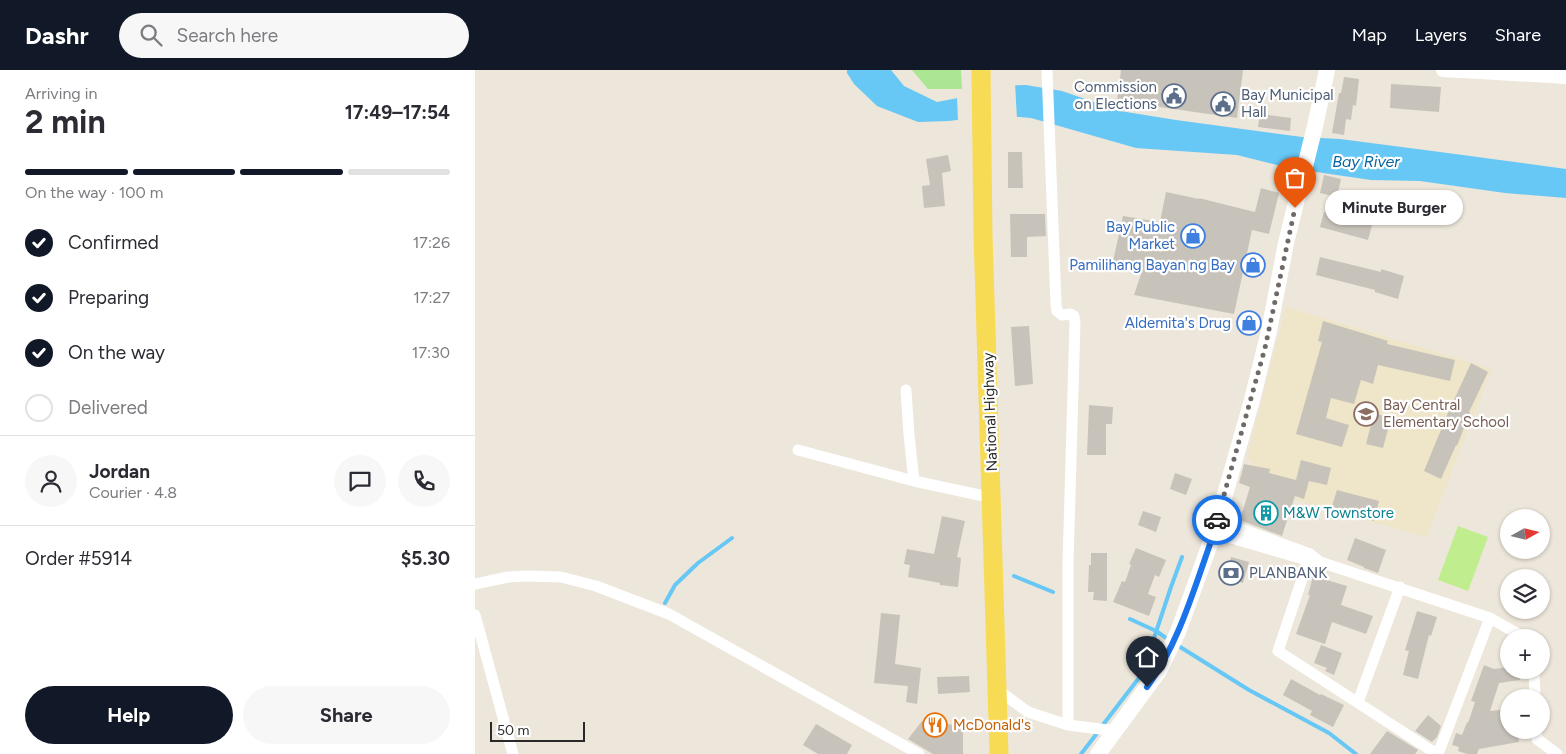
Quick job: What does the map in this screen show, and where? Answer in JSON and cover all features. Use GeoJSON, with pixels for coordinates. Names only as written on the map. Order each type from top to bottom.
{"type":"FeatureCollection","features":[{"type":"Feature","properties":{"kind":"main road","name":"National Highway"},"geometry":{"type":"LineString","coordinates":[[981,70],[983,235],[993,498],[999,754]]}},
{"type":"Feature","properties":{"kind":"main road"},"geometry":{"type":"LineString","coordinates":[[1098,754],[1159,671],[1177,632],[1215,526],[1263,357],[1286,244],[1327,70]]}},
{"type":"Feature","properties":{"kind":"street"},"geometry":{"type":"LineString","coordinates":[[1443,70],[1566,77]]}},
{"type":"Feature","properties":{"kind":"street"},"geometry":{"type":"LineString","coordinates":[[1047,71],[1056,304],[1057,311],[1074,316],[1075,323],[1068,563],[1068,725]]}},
{"type":"Feature","properties":{"kind":"street"},"geometry":{"type":"LineString","coordinates":[[906,390],[914,481]]}},
{"type":"Feature","properties":{"kind":"street"},"geometry":{"type":"LineString","coordinates":[[798,450],[914,481],[993,498]]}},
{"type":"Feature","properties":{"kind":"street"},"geometry":{"type":"LineString","coordinates":[[1215,526],[1490,618],[1509,629]]}},
{"type":"Feature","properties":{"kind":"street"},"geometry":{"type":"LineString","coordinates":[[1309,557],[1278,651],[1438,754],[1490,618]]}},
{"type":"Feature","properties":{"kind":"street"},"geometry":{"type":"LineString","coordinates":[[475,584],[508,577],[526,576],[561,578],[596,586],[669,614],[919,754]]}},
{"type":"Feature","properties":{"kind":"street"},"geometry":{"type":"LineString","coordinates":[[1358,702],[1400,587]]}},
{"type":"Feature","properties":{"kind":"street"},"geometry":{"type":"LineString","coordinates":[[475,615],[513,754]]}},
{"type":"Feature","properties":{"kind":"street"},"geometry":{"type":"LineString","coordinates":[[998,690],[1028,712],[1068,725],[1116,731]]}},
{"type":"Feature","properties":{"kind":"street"},"geometry":{"type":"LineString","coordinates":[[1537,739],[1557,754]]}},
{"type":"Feature","properties":{"kind":"shaded area","name":"Bay Central Elementary School"},"geometry":{"type":"Polygon","coordinates":[[[1286,307],[1492,369],[1426,537],[1246,486],[1253,462],[1247,459],[1286,307]]]}},
{"type":"Feature","properties":{"kind":"green space"},"geometry":{"type":"Polygon","coordinates":[[[912,70],[961,70],[962,89],[928,89],[912,70]]]}},
{"type":"Feature","properties":{"kind":"green space"},"geometry":{"type":"Polygon","coordinates":[[[1458,526],[1488,537],[1468,591],[1438,580],[1458,526]]]}},
{"type":"Feature","properties":{"kind":"water","name":"Bay River"},"geometry":{"type":"Polygon","coordinates":[[[847,70],[891,70],[904,86],[937,102],[963,97],[995,86],[1026,85],[1062,91],[1120,111],[1176,120],[1302,137],[1340,139],[1566,169],[1566,198],[1505,193],[1420,181],[1371,180],[1289,168],[1237,155],[1136,148],[1031,118],[996,115],[949,121],[918,122],[877,106],[854,84],[847,70]]]}},
{"type":"Feature","properties":{"kind":"pier"},"geometry":{"type":"Polygon","coordinates":[[[995,83],[1015,83],[1017,119],[996,118],[958,122],[957,96],[995,83]]]}},
{"type":"Feature","properties":{"kind":"building"},"geometry":{"type":"Polygon","coordinates":[[[1121,70],[1243,70],[1237,118],[1117,101],[1121,70]]]}},
{"type":"Feature","properties":{"kind":"building"},"geometry":{"type":"Polygon","coordinates":[[[1344,77],[1359,79],[1356,106],[1353,105],[1351,120],[1346,119],[1344,135],[1332,133],[1339,93],[1341,93],[1344,77]]]}},
{"type":"Feature","properties":{"kind":"building"},"geometry":{"type":"Polygon","coordinates":[[[1391,84],[1441,87],[1439,112],[1390,108],[1391,84]]]}},
{"type":"Feature","properties":{"kind":"building"},"geometry":{"type":"Polygon","coordinates":[[[1260,114],[1291,118],[1290,131],[1258,127],[1260,114]]]}},
{"type":"Feature","properties":{"kind":"building"},"geometry":{"type":"Polygon","coordinates":[[[1008,152],[1022,152],[1023,188],[1008,188],[1008,152]]]}},
{"type":"Feature","properties":{"kind":"building"},"geometry":{"type":"Polygon","coordinates":[[[948,155],[951,171],[942,173],[945,206],[924,208],[922,186],[930,185],[926,159],[948,155]]]}},
{"type":"Feature","properties":{"kind":"building"},"geometry":{"type":"Polygon","coordinates":[[[1324,175],[1341,179],[1337,197],[1320,193],[1324,175]]]}},
{"type":"Feature","properties":{"kind":"building"},"geometry":{"type":"Polygon","coordinates":[[[1261,188],[1279,193],[1269,234],[1252,230],[1234,314],[1134,295],[1143,268],[1113,261],[1123,216],[1160,222],[1166,192],[1255,212],[1261,188]]]}},
{"type":"Feature","properties":{"kind":"building"},"geometry":{"type":"Polygon","coordinates":[[[1324,212],[1372,225],[1368,240],[1320,227],[1324,212]]]}},
{"type":"Feature","properties":{"kind":"building"},"geometry":{"type":"Polygon","coordinates":[[[1010,214],[1045,214],[1046,236],[1027,237],[1027,257],[1011,257],[1010,214]]]}},
{"type":"Feature","properties":{"kind":"building"},"geometry":{"type":"Polygon","coordinates":[[[1320,257],[1381,272],[1381,269],[1404,276],[1398,299],[1375,292],[1375,290],[1316,275],[1320,257]]]}},
{"type":"Feature","properties":{"kind":"building"},"geometry":{"type":"Polygon","coordinates":[[[1323,321],[1388,341],[1387,344],[1455,360],[1450,381],[1378,365],[1373,384],[1361,380],[1354,404],[1331,398],[1326,418],[1349,425],[1342,447],[1296,434],[1322,342],[1318,341],[1323,321]]]}},
{"type":"Feature","properties":{"kind":"building"},"geometry":{"type":"Polygon","coordinates":[[[1029,326],[1033,384],[1015,386],[1011,327],[1029,326]]]}},
{"type":"Feature","properties":{"kind":"building"},"geometry":{"type":"Polygon","coordinates":[[[1471,363],[1488,372],[1441,479],[1424,471],[1471,363]]]}},
{"type":"Feature","properties":{"kind":"building"},"geometry":{"type":"Polygon","coordinates":[[[1089,405],[1113,407],[1112,424],[1106,424],[1106,455],[1087,455],[1089,405]]]}},
{"type":"Feature","properties":{"kind":"building"},"geometry":{"type":"Polygon","coordinates":[[[1374,413],[1391,418],[1383,448],[1366,444],[1374,413]]]}},
{"type":"Feature","properties":{"kind":"building"},"geometry":{"type":"Polygon","coordinates":[[[1301,460],[1331,468],[1327,485],[1309,481],[1304,499],[1295,496],[1282,536],[1240,520],[1250,487],[1239,483],[1244,464],[1270,469],[1269,473],[1296,480],[1301,460]]]}},
{"type":"Feature","properties":{"kind":"building"},"geometry":{"type":"Polygon","coordinates":[[[1175,473],[1192,479],[1186,495],[1170,489],[1175,473]]]}},
{"type":"Feature","properties":{"kind":"building"},"geometry":{"type":"Polygon","coordinates":[[[1337,490],[1379,501],[1374,521],[1331,509],[1337,490]]]}},
{"type":"Feature","properties":{"kind":"building"},"geometry":{"type":"Polygon","coordinates":[[[1143,511],[1161,517],[1156,532],[1138,525],[1143,511]]]}},
{"type":"Feature","properties":{"kind":"building"},"geometry":{"type":"Polygon","coordinates":[[[942,516],[965,521],[957,557],[961,558],[958,587],[940,585],[940,583],[908,577],[910,565],[904,564],[907,549],[934,554],[942,516]]]}},
{"type":"Feature","properties":{"kind":"building"},"geometry":{"type":"Polygon","coordinates":[[[1355,538],[1386,550],[1378,573],[1347,560],[1355,538]]]}},
{"type":"Feature","properties":{"kind":"building"},"geometry":{"type":"Polygon","coordinates":[[[1136,548],[1166,560],[1159,577],[1155,575],[1148,594],[1156,597],[1149,616],[1113,602],[1122,581],[1125,582],[1131,565],[1129,564],[1136,548]]]}},
{"type":"Feature","properties":{"kind":"building"},"geometry":{"type":"Polygon","coordinates":[[[1091,553],[1107,553],[1107,601],[1093,600],[1094,592],[1088,592],[1091,553]]]}},
{"type":"Feature","properties":{"kind":"building"},"geometry":{"type":"Polygon","coordinates":[[[1231,557],[1249,562],[1243,583],[1225,577],[1231,557]]]}},
{"type":"Feature","properties":{"kind":"building"},"geometry":{"type":"Polygon","coordinates":[[[1313,576],[1347,586],[1341,605],[1373,616],[1366,634],[1332,622],[1325,644],[1296,634],[1310,595],[1308,595],[1313,576]]]}},
{"type":"Feature","properties":{"kind":"building"},"geometry":{"type":"Polygon","coordinates":[[[1417,611],[1437,617],[1431,636],[1429,635],[1418,679],[1403,675],[1409,651],[1405,650],[1417,611]]]}},
{"type":"Feature","properties":{"kind":"building"},"geometry":{"type":"Polygon","coordinates":[[[881,613],[900,615],[895,664],[921,668],[917,704],[906,702],[908,686],[874,683],[881,613]]]}},
{"type":"Feature","properties":{"kind":"building"},"geometry":{"type":"Polygon","coordinates":[[[1321,645],[1342,653],[1334,675],[1325,671],[1327,668],[1314,663],[1321,645]]]}},
{"type":"Feature","properties":{"kind":"building"},"geometry":{"type":"Polygon","coordinates":[[[1484,665],[1494,669],[1500,668],[1500,679],[1520,679],[1499,683],[1490,711],[1500,710],[1500,739],[1518,739],[1519,742],[1479,749],[1477,754],[1467,754],[1458,751],[1459,747],[1452,745],[1456,733],[1462,735],[1468,723],[1475,702],[1471,701],[1484,665]]]}},
{"type":"Feature","properties":{"kind":"building"},"geometry":{"type":"Polygon","coordinates":[[[969,676],[970,692],[938,694],[937,677],[969,676]]]}},
{"type":"Feature","properties":{"kind":"building"},"geometry":{"type":"Polygon","coordinates":[[[1291,679],[1320,695],[1344,705],[1333,727],[1310,715],[1312,711],[1283,695],[1291,679]]]}},
{"type":"Feature","properties":{"kind":"building"},"geometry":{"type":"Polygon","coordinates":[[[1428,715],[1441,726],[1437,737],[1432,742],[1415,731],[1428,715]]]}},
{"type":"Feature","properties":{"kind":"building"},"geometry":{"type":"Polygon","coordinates":[[[922,721],[963,726],[963,754],[933,754],[908,739],[922,721]]]}},
{"type":"Feature","properties":{"kind":"building"},"geometry":{"type":"Polygon","coordinates":[[[816,724],[852,745],[847,754],[818,754],[803,745],[816,724]]]}},
{"type":"Feature","properties":{"kind":"building"},"geometry":{"type":"Polygon","coordinates":[[[1387,731],[1418,750],[1415,754],[1370,754],[1387,731]]]}},
{"type":"Feature","properties":{"kind":"waterway"},"geometry":{"type":"LineString","coordinates":[[665,603],[675,585],[698,563],[732,538]]}},
{"type":"Feature","properties":{"kind":"waterway"},"geometry":{"type":"LineString","coordinates":[[1102,726],[1142,674],[1182,557]]}},
{"type":"Feature","properties":{"kind":"waterway"},"geometry":{"type":"LineString","coordinates":[[1014,576],[1053,592]]}},
{"type":"Feature","properties":{"kind":"waterway"},"geometry":{"type":"LineString","coordinates":[[1130,619],[1156,631],[1169,640]]}},
{"type":"Feature","properties":{"kind":"waterway"},"geometry":{"type":"LineString","coordinates":[[1177,645],[1249,690],[1329,733],[1356,754]]}},
{"type":"Feature","properties":{"kind":"waterway"},"geometry":{"type":"LineString","coordinates":[[1081,754],[1098,732]]}},
{"type":"Feature","properties":{"kind":"way so far"},"geometry":{"type":"LineString","coordinates":[[1217,520],[1265,348],[1295,208]]}},
{"type":"Feature","properties":{"kind":"place","name":"Commission on Elections"},"geometry":{"type":"Point","coordinates":[1174,96]}},
{"type":"Feature","properties":{"kind":"place","name":"Bay Municipal Hall"},"geometry":{"type":"Point","coordinates":[1223,104]}},
{"type":"Feature","properties":{"kind":"place","name":"Minute Burger"},"geometry":{"type":"Point","coordinates":[1295,208]}},
{"type":"Feature","properties":{"kind":"place","name":"Bay Public Market"},"geometry":{"type":"Point","coordinates":[1193,236]}},
{"type":"Feature","properties":{"kind":"place","name":"Pamilihang Bayan ng Bay"},"geometry":{"type":"Point","coordinates":[1253,265]}},
{"type":"Feature","properties":{"kind":"place","name":"Aldemita's Drug"},"geometry":{"type":"Point","coordinates":[1249,323]}},
{"type":"Feature","properties":{"kind":"place","name":"Bay Central Elementary School"},"geometry":{"type":"Point","coordinates":[1366,414]}},
{"type":"Feature","properties":{"kind":"place","name":"M&W Townstore"},"geometry":{"type":"Point","coordinates":[1266,513]}},
{"type":"Feature","properties":{"kind":"place","name":"PLANBANK"},"geometry":{"type":"Point","coordinates":[1231,573]}},
{"type":"Feature","properties":{"kind":"place","name":"McDonald's"},"geometry":{"type":"Point","coordinates":[935,725]}},
{"type":"Feature","properties":{"kind":"route"},"geometry":{"type":"LineString","coordinates":[[1147,687],[1159,671],[1177,632],[1214,533],[1217,520]]}}]}
